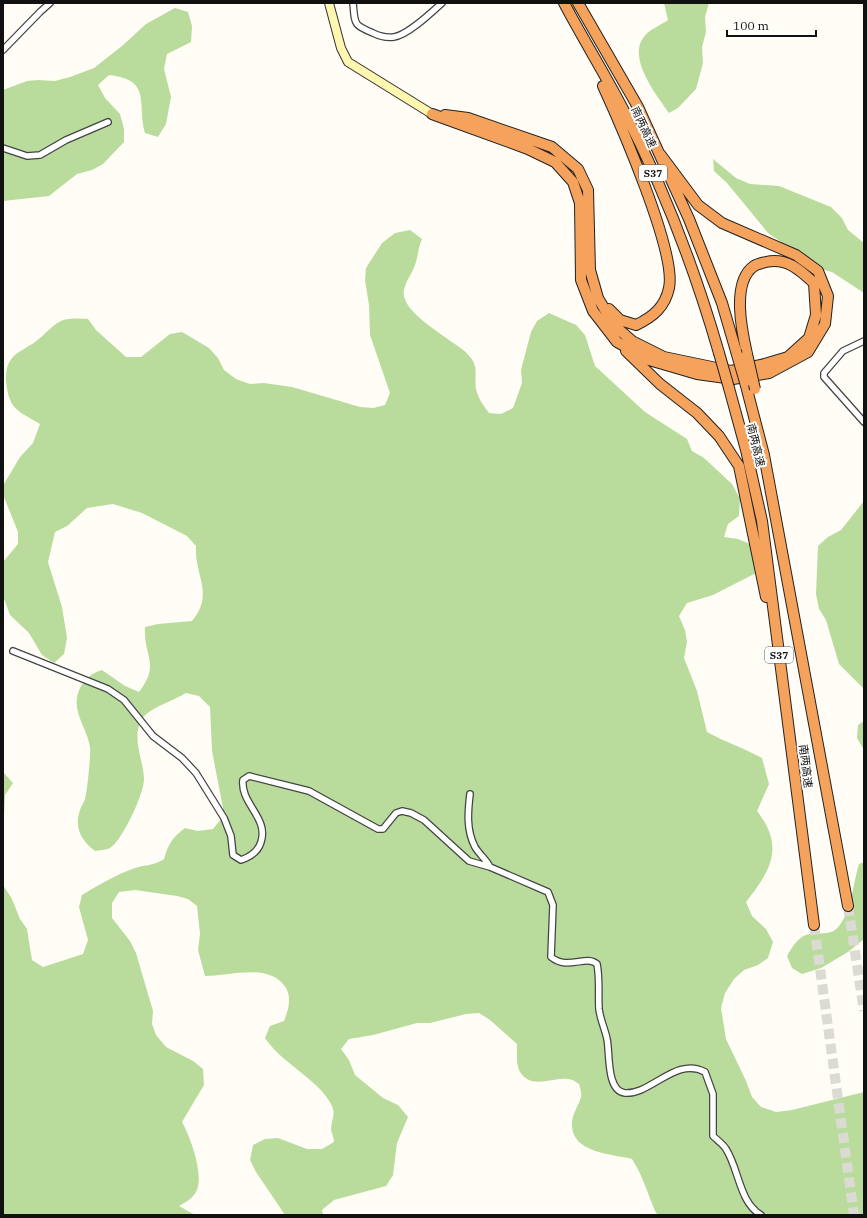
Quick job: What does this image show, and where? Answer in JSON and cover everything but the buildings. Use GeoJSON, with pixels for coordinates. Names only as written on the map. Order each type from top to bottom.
{"type":"FeatureCollection","features":[{"type":"Feature","properties":{"kind":"highway","name":"南两高速"},"geometry":{"type":"LineString","coordinates":[[564,3],[624,111],[674,220],[703,296],[746,450],[762,521],[814,926]]}},
{"type":"Feature","properties":{"kind":"highway","name":"南两高速"},"geometry":{"type":"LineString","coordinates":[[578,3],[638,107],[698,240],[722,303],[745,382],[764,456],[848,906]]}},
{"type":"Feature","properties":{"kind":"highway"},"geometry":{"type":"LineString","coordinates":[[583,39],[628,143],[658,227],[668,265],[669,287],[663,304],[651,318],[636,325],[620,320],[593,299]]}},
{"type":"Feature","properties":{"kind":"highway"},"geometry":{"type":"LineString","coordinates":[[432,114],[468,118],[552,147],[578,170],[588,190],[581,280],[593,299],[614,325],[632,341],[664,357],[709,368],[731,371],[761,366],[788,357],[809,338],[816,315],[814,283],[799,269],[785,262],[771,261],[754,266],[744,279],[740,302],[747,354],[754,389],[764,456]]}},
{"type":"Feature","properties":{"kind":"highway"},"geometry":{"type":"LineString","coordinates":[[617,342],[649,360],[697,374],[734,379],[769,373],[808,352],[825,324],[828,296],[818,270],[796,255],[722,223],[698,205],[660,154]]}},
{"type":"Feature","properties":{"kind":"highway"},"geometry":{"type":"LineString","coordinates":[[593,299],[593,311],[617,342],[660,384],[697,413],[719,436],[739,466],[782,676]]}},
{"type":"Feature","properties":{"kind":"street"},"geometry":{"type":"LineString","coordinates":[[3,50],[50,3]]}},
{"type":"Feature","properties":{"kind":"street"},"geometry":{"type":"LineString","coordinates":[[329,3],[341,48],[348,62],[432,114]]}},
{"type":"Feature","properties":{"kind":"street"},"geometry":{"type":"LineString","coordinates":[[353,3],[355,21],[358,27],[388,38],[396,37],[427,18],[442,3]]}},
{"type":"Feature","properties":{"kind":"street"},"geometry":{"type":"LineString","coordinates":[[3,148],[27,156],[40,155],[66,140],[108,122]]}},
{"type":"Feature","properties":{"kind":"street"},"geometry":{"type":"LineString","coordinates":[[864,341],[843,351],[824,373],[824,377],[864,422]]}},
{"type":"Feature","properties":{"kind":"street"},"geometry":{"type":"LineString","coordinates":[[13,651],[108,689],[124,700],[154,736],[182,758],[196,773],[224,818],[231,836],[233,855],[237,859],[241,860],[254,853],[259,847],[263,837],[258,816],[248,801],[242,787],[243,780],[249,776],[309,791],[378,829],[383,829],[396,813],[402,811],[411,813],[424,820],[469,861],[490,867],[548,892],[553,905],[551,956],[558,962],[566,964],[589,960],[597,964],[600,977],[599,1011],[607,1040],[610,1074],[617,1088],[623,1093],[634,1093],[676,1071],[698,1068],[705,1072],[713,1094],[712,1136],[727,1151],[737,1178],[750,1205],[761,1215]]}},
{"type":"Feature","properties":{"kind":"street"},"geometry":{"type":"LineString","coordinates":[[470,794],[468,819],[470,834],[475,847],[490,867]]}},
{"type":"Feature","properties":{"kind":"green space"},"geometry":{"type":"Polygon","coordinates":[[[664,3],[709,3],[705,17],[706,32],[702,47],[703,63],[696,89],[678,108],[669,113],[646,77],[641,66],[639,56],[639,47],[645,35],[668,20],[664,3]]]}},
{"type":"Feature","properties":{"kind":"green space"},"geometry":{"type":"Polygon","coordinates":[[[175,8],[188,12],[192,26],[191,42],[167,54],[164,69],[171,97],[166,124],[158,137],[145,133],[140,94],[137,87],[132,82],[123,78],[109,75],[98,85],[105,98],[120,114],[124,129],[124,142],[103,164],[92,170],[77,174],[49,196],[3,201],[3,90],[27,81],[55,81],[94,68],[122,46],[146,24],[175,8]]]}},
{"type":"Feature","properties":{"kind":"green space"},"geometry":{"type":"Polygon","coordinates":[[[713,159],[736,178],[750,184],[779,186],[831,207],[842,218],[848,230],[864,243],[864,293],[832,272],[820,269],[768,233],[727,183],[714,171],[713,159]]]}},
{"type":"Feature","properties":{"kind":"green space"},"geometry":{"type":"Polygon","coordinates":[[[410,230],[422,239],[415,265],[405,286],[404,297],[413,312],[468,354],[473,361],[475,368],[477,392],[489,413],[501,414],[513,408],[522,383],[521,370],[531,332],[537,321],[549,313],[576,325],[585,335],[595,366],[645,412],[687,439],[692,451],[704,458],[732,484],[740,499],[739,516],[728,524],[724,537],[738,539],[750,544],[760,571],[713,595],[687,603],[679,616],[685,630],[687,642],[684,658],[697,691],[707,732],[762,758],[769,784],[757,811],[766,824],[771,836],[771,858],[768,869],[746,902],[752,916],[766,929],[773,942],[768,958],[758,965],[744,970],[734,979],[725,993],[721,1008],[726,1039],[752,1097],[761,1107],[776,1112],[792,1110],[864,1092],[864,1215],[660,1215],[656,1213],[636,1165],[632,1159],[594,1150],[578,1141],[573,1133],[573,1116],[581,1097],[579,1084],[568,1079],[541,1082],[529,1080],[519,1070],[517,1064],[517,1044],[490,1020],[479,1013],[466,1014],[430,1023],[417,1023],[373,1035],[349,1039],[341,1049],[349,1060],[355,1075],[383,1098],[398,1105],[408,1117],[397,1143],[393,1175],[386,1186],[334,1200],[322,1210],[323,1215],[285,1215],[256,1172],[250,1160],[253,1145],[265,1139],[278,1138],[307,1149],[322,1149],[334,1142],[331,1130],[333,1115],[332,1106],[319,1088],[281,1056],[265,1038],[270,1026],[284,1021],[288,1009],[288,992],[279,980],[270,975],[260,973],[249,972],[205,976],[198,950],[200,934],[197,906],[188,899],[177,896],[135,890],[119,892],[112,903],[112,918],[130,941],[136,953],[153,1011],[152,1024],[156,1035],[166,1047],[193,1061],[203,1069],[204,1085],[182,1122],[192,1146],[199,1176],[196,1192],[189,1200],[179,1206],[195,1215],[3,1215],[3,885],[12,899],[20,919],[27,929],[32,960],[43,967],[83,954],[88,940],[79,907],[82,895],[125,872],[164,859],[172,841],[185,828],[198,831],[213,829],[221,819],[223,808],[212,751],[210,707],[199,696],[186,693],[150,711],[142,719],[138,733],[138,748],[144,778],[143,785],[132,816],[115,844],[108,849],[95,851],[90,847],[80,833],[78,828],[78,816],[86,796],[90,747],[77,710],[77,698],[80,688],[89,676],[102,670],[125,686],[139,692],[149,674],[150,667],[145,637],[145,627],[158,624],[192,621],[199,611],[202,602],[202,584],[196,557],[196,546],[187,536],[142,513],[113,504],[87,508],[67,526],[55,532],[48,562],[62,607],[67,638],[64,654],[54,663],[42,655],[29,633],[10,615],[3,596],[3,562],[18,544],[18,532],[4,497],[4,484],[20,457],[33,443],[40,424],[20,412],[12,404],[7,391],[7,366],[14,356],[63,320],[77,318],[88,319],[96,330],[126,357],[141,357],[170,334],[182,332],[209,348],[218,358],[224,370],[236,379],[250,384],[264,383],[292,387],[360,407],[373,408],[385,405],[390,393],[370,335],[369,305],[365,280],[366,268],[382,243],[395,233],[410,230]]]}},
{"type":"Feature","properties":{"kind":"green space"},"geometry":{"type":"Polygon","coordinates":[[[864,501],[864,689],[839,664],[826,620],[819,609],[816,594],[818,546],[828,537],[841,530],[864,501]]]}},
{"type":"Feature","properties":{"kind":"green space"},"geometry":{"type":"Polygon","coordinates":[[[864,721],[864,750],[857,738],[858,725],[864,721]]]}},
{"type":"Feature","properties":{"kind":"green space"},"geometry":{"type":"Polygon","coordinates":[[[3,772],[13,783],[5,795],[3,836],[3,772]]]}},
{"type":"Feature","properties":{"kind":"green space"},"geometry":{"type":"Polygon","coordinates":[[[864,862],[864,939],[848,952],[821,968],[802,974],[792,968],[787,956],[793,946],[802,937],[811,934],[831,932],[839,926],[847,912],[859,864],[864,862]]]}},
{"type":"Feature","properties":{"kind":"tunnel"},"geometry":{"type":"LineString","coordinates":[[848,906],[864,1011]]}},
{"type":"Feature","properties":{"kind":"tunnel"},"geometry":{"type":"LineString","coordinates":[[814,925],[854,1215]]}}]}
